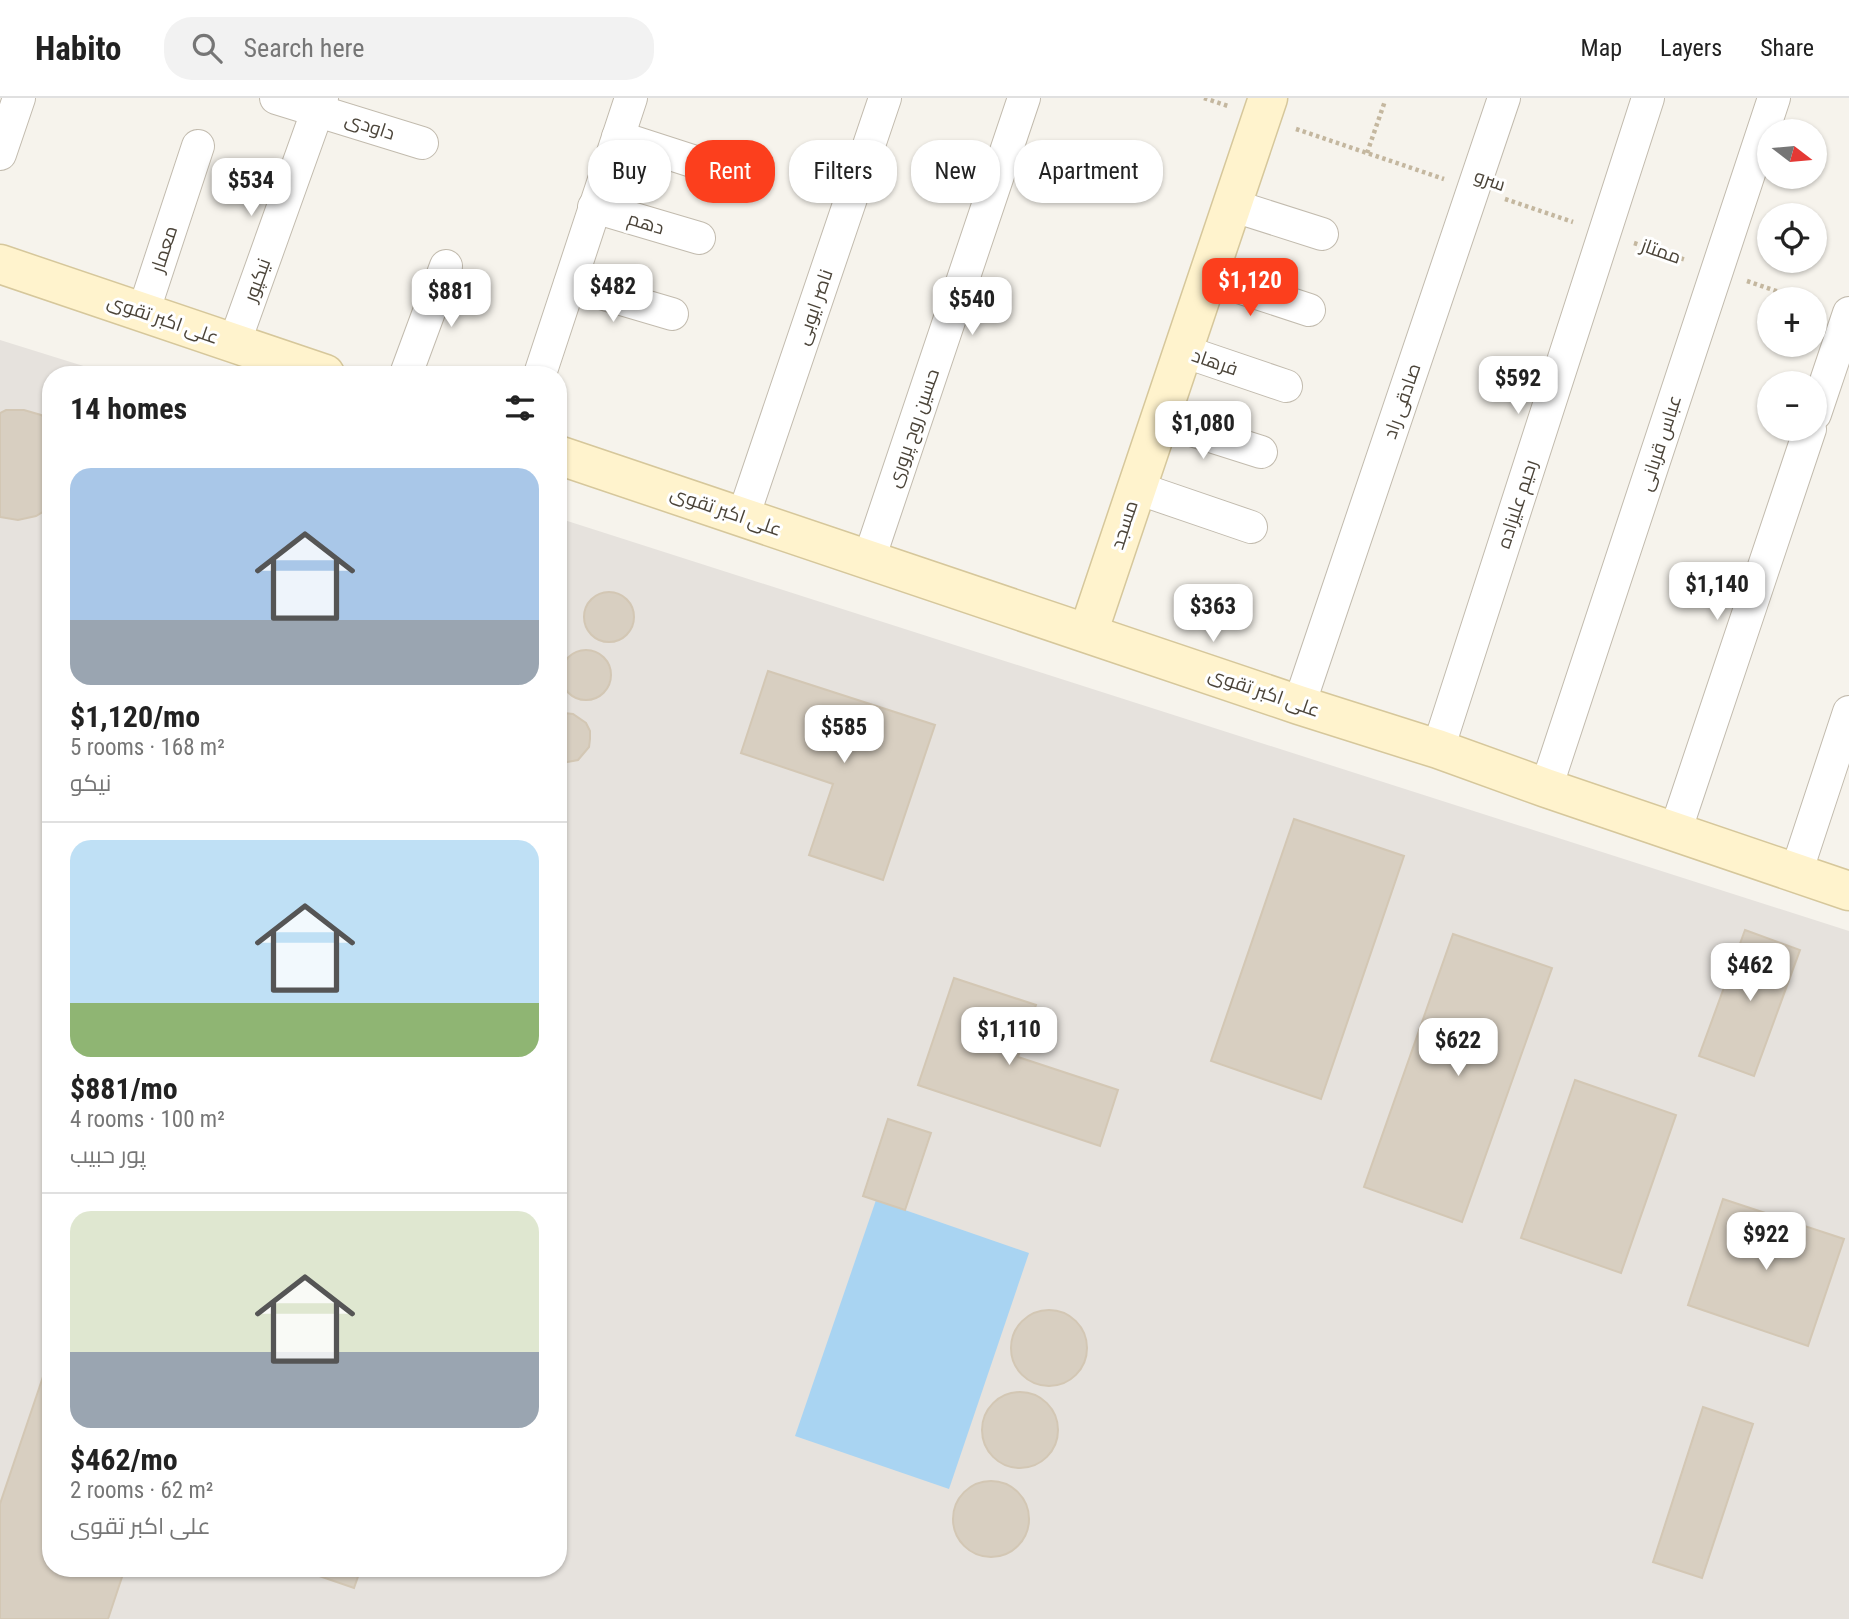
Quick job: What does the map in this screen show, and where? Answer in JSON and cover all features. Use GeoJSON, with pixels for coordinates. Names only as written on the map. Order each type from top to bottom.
{"type":"FeatureCollection","features":[{"type":"Feature","properties":{"kind":"main road","name":"مسجد"},"geometry":{"type":"LineString","coordinates":[[1088,633],[1264,108]]}},
{"type":"Feature","properties":{"kind":"main road","name":"علی اکبر تقوی"},"geometry":{"type":"LineString","coordinates":[[0,264],[301,366]]}},
{"type":"Feature","properties":{"kind":"main road","name":"علی اکبر تقوی"},"geometry":{"type":"LineString","coordinates":[[567,458],[1849,891]]}},
{"type":"Feature","properties":{"kind":"street"},"geometry":{"type":"LineString","coordinates":[[0,154],[19,98]]}},
{"type":"Feature","properties":{"kind":"street","name":"داودی"},"geometry":{"type":"LineString","coordinates":[[276,98],[320,104],[422,143]]}},
{"type":"Feature","properties":{"kind":"street"},"geometry":{"type":"LineString","coordinates":[[543,366],[631,98]]}},
{"type":"Feature","properties":{"kind":"street","name":"ناصر ایوبی"},"geometry":{"type":"LineString","coordinates":[[743,517],[884,98]]}},
{"type":"Feature","properties":{"kind":"street","name":"حسین روح پروری"},"geometry":{"type":"LineString","coordinates":[[869,559],[1024,98]]}},
{"type":"Feature","properties":{"kind":"street","name":"صادقی راد"},"geometry":{"type":"LineString","coordinates":[[1300,705],[1504,98]]}},
{"type":"Feature","properties":{"kind":"street","name":"رحیم علیزاده"},"geometry":{"type":"LineString","coordinates":[[1438,750],[1648,98]]}},
{"type":"Feature","properties":{"kind":"street","name":"عباس قربانی"},"geometry":{"type":"LineString","coordinates":[[1546,788],[1774,98]]}},
{"type":"Feature","properties":{"kind":"street","name":"نیکپور"},"geometry":{"type":"LineString","coordinates":[[234,344],[320,104]]}},
{"type":"Feature","properties":{"kind":"street"},"geometry":{"type":"LineString","coordinates":[[618,137],[685,159]]}},
{"type":"Feature","properties":{"kind":"street","name":"معمار"},"geometry":{"type":"LineString","coordinates":[[143,313],[198,146]]}},
{"type":"Feature","properties":{"kind":"street"},"geometry":{"type":"LineString","coordinates":[[1231,205],[1322,234]]}},
{"type":"Feature","properties":{"kind":"street","name":"دهم"},"geometry":{"type":"LineString","coordinates":[[594,207],[699,239]]}},
{"type":"Feature","properties":{"kind":"street"},"geometry":{"type":"LineString","coordinates":[[409,366],[446,266]]}},
{"type":"Feature","properties":{"kind":"street"},"geometry":{"type":"LineString","coordinates":[[1208,277],[1309,310]]}},
{"type":"Feature","properties":{"kind":"street"},"geometry":{"type":"LineString","coordinates":[[570,284],[672,314]]}},
{"type":"Feature","properties":{"kind":"street"},"geometry":{"type":"LineString","coordinates":[[1827,378],[1849,313]]}},
{"type":"Feature","properties":{"kind":"street","name":"فرهاد"},"geometry":{"type":"LineString","coordinates":[[1183,351],[1286,386]]}},
{"type":"Feature","properties":{"kind":"street"},"geometry":{"type":"LineString","coordinates":[[1160,420],[1261,452]]}},
{"type":"Feature","properties":{"kind":"street"},"geometry":{"type":"LineString","coordinates":[[1675,832],[1806,441]]}},
{"type":"Feature","properties":{"kind":"street"},"geometry":{"type":"LineString","coordinates":[[1137,488],[1251,527]]}},
{"type":"Feature","properties":{"kind":"street"},"geometry":{"type":"LineString","coordinates":[[1796,873],[1849,712]]}},
{"type":"Feature","properties":{"kind":"path"},"geometry":{"type":"LineString","coordinates":[[1367,153],[1385,101]]}},
{"type":"Feature","properties":{"kind":"path","name":"سرو"},"geometry":{"type":"LineString","coordinates":[[1264,108],[1367,153],[1604,233]]}},
{"type":"Feature","properties":{"kind":"path","name":"ممتاز"},"geometry":{"type":"LineString","coordinates":[[1604,233],[1717,270]]}},
{"type":"Feature","properties":{"kind":"shaded area"},"geometry":{"type":"Polygon","coordinates":[[[0,340],[83,366],[42,366],[42,1577],[567,1577],[567,521],[1849,931],[1849,1619],[0,1619],[0,340]]]}},
{"type":"Feature","properties":{"kind":"water"},"geometry":{"type":"Polygon","coordinates":[[[876,1200],[1029,1253],[949,1489],[795,1436],[876,1200]]]}},
{"type":"Feature","properties":{"kind":"building"},"geometry":{"type":"Polygon","coordinates":[[[6,410],[24,410],[42,416],[42,512],[36,516],[18,520],[0,517],[0,413],[6,410]]]}},
{"type":"Feature","properties":{"kind":"building"},"geometry":{"type":"Polygon","coordinates":[[[609,592],[627,599],[634,617],[627,635],[609,642],[591,635],[584,617],[591,599],[609,592]]]}},
{"type":"Feature","properties":{"kind":"building"},"geometry":{"type":"Polygon","coordinates":[[[586,650],[604,657],[611,675],[604,693],[586,700],[568,693],[568,657],[586,650]]]}},
{"type":"Feature","properties":{"kind":"building"},"geometry":{"type":"Polygon","coordinates":[[[768,671],[935,725],[883,880],[809,855],[833,784],[741,753],[768,671]]]}},
{"type":"Feature","properties":{"kind":"building"},"geometry":{"type":"Polygon","coordinates":[[[567,713],[573,714],[586,723],[590,731],[589,747],[578,760],[567,762],[567,713]]]}},
{"type":"Feature","properties":{"kind":"building"},"geometry":{"type":"Polygon","coordinates":[[[1294,819],[1404,856],[1321,1099],[1211,1061],[1294,819]]]}},
{"type":"Feature","properties":{"kind":"building"},"geometry":{"type":"Polygon","coordinates":[[[1745,930],[1800,950],[1754,1076],[1699,1056],[1745,930]]]}},
{"type":"Feature","properties":{"kind":"building"},"geometry":{"type":"Polygon","coordinates":[[[1453,934],[1552,968],[1462,1222],[1364,1187],[1453,934]]]}},
{"type":"Feature","properties":{"kind":"building"},"geometry":{"type":"Polygon","coordinates":[[[954,978],[1036,1005],[1018,1057],[1118,1090],[1100,1146],[918,1085],[954,978]]]}},
{"type":"Feature","properties":{"kind":"building"},"geometry":{"type":"Polygon","coordinates":[[[1575,1080],[1676,1115],[1621,1273],[1521,1238],[1575,1080]]]}},
{"type":"Feature","properties":{"kind":"building"},"geometry":{"type":"Polygon","coordinates":[[[888,1119],[931,1133],[905,1210],[863,1196],[888,1119]]]}},
{"type":"Feature","properties":{"kind":"building"},"geometry":{"type":"Polygon","coordinates":[[[1723,1199],[1844,1239],[1808,1346],[1688,1305],[1723,1199]]]}},
{"type":"Feature","properties":{"kind":"building"},"geometry":{"type":"Polygon","coordinates":[[[1049,1310],[1063,1313],[1076,1321],[1084,1334],[1087,1348],[1084,1362],[1076,1375],[1063,1383],[1049,1386],[1035,1383],[1022,1375],[1014,1362],[1011,1348],[1014,1334],[1022,1321],[1035,1313],[1049,1310]]]}},
{"type":"Feature","properties":{"kind":"building"},"geometry":{"type":"Polygon","coordinates":[[[42,1380],[42,1577],[122,1577],[108,1619],[0,1619],[0,1504],[42,1380]]]}},
{"type":"Feature","properties":{"kind":"building"},"geometry":{"type":"Polygon","coordinates":[[[1020,1392],[1034,1395],[1047,1403],[1055,1416],[1058,1430],[1055,1444],[1047,1457],[1034,1465],[1020,1468],[1006,1465],[993,1457],[985,1444],[982,1430],[985,1416],[993,1403],[1006,1395],[1020,1392]]]}},
{"type":"Feature","properties":{"kind":"building"},"geometry":{"type":"Polygon","coordinates":[[[1703,1407],[1753,1424],[1702,1578],[1653,1562],[1703,1407]]]}},
{"type":"Feature","properties":{"kind":"building"},"geometry":{"type":"Polygon","coordinates":[[[991,1481],[1005,1484],[1018,1492],[1026,1505],[1029,1519],[1026,1533],[1018,1546],[1005,1554],[991,1557],[977,1554],[964,1546],[956,1533],[953,1519],[956,1505],[964,1492],[977,1484],[991,1481]]]}},
{"type":"Feature","properties":{"kind":"building"},"geometry":{"type":"Polygon","coordinates":[[[322,1577],[358,1577],[354,1588],[322,1577]]]}}]}
